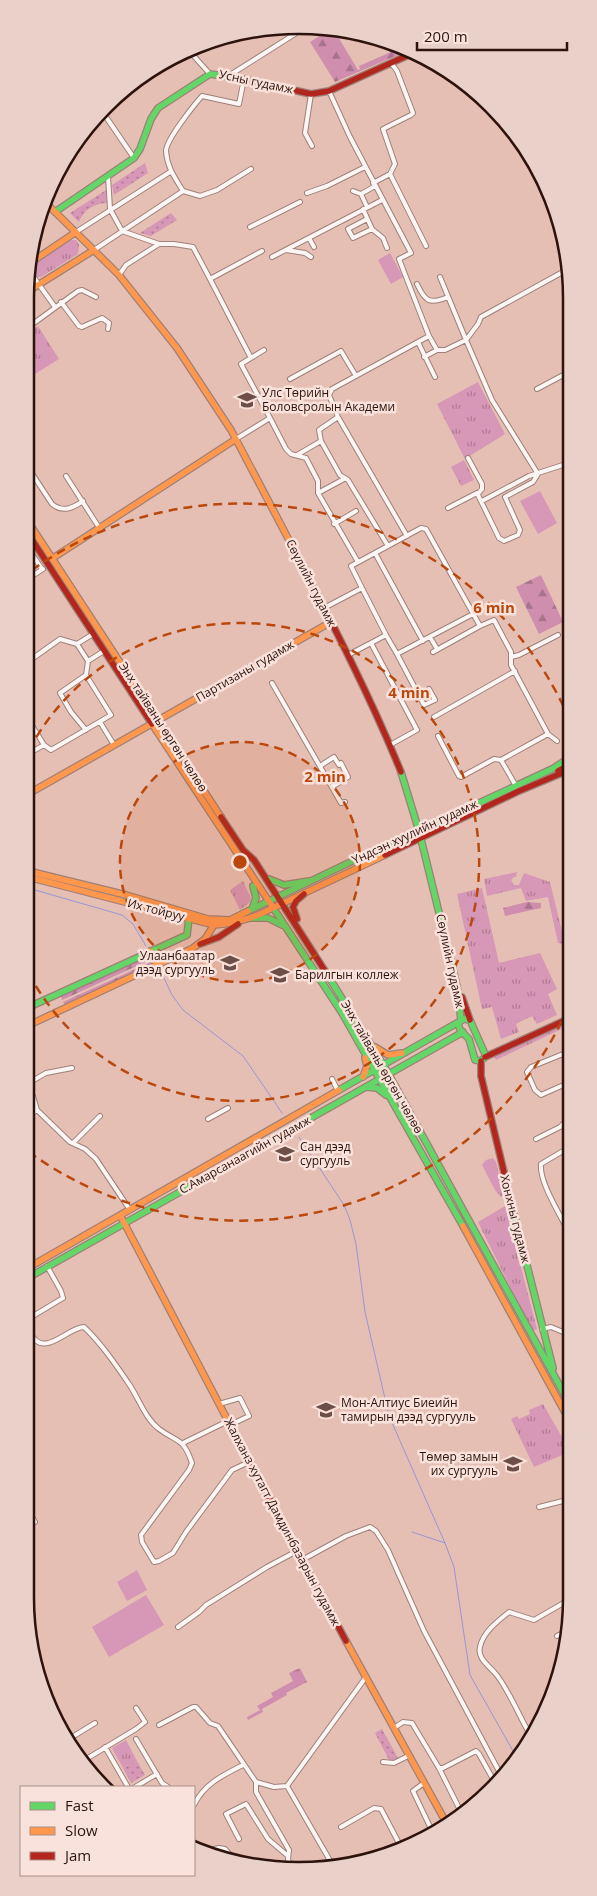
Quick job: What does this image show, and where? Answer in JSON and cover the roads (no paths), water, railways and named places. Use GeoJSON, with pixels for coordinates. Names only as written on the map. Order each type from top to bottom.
{"type":"FeatureCollection","features":[{"type":"Feature","properties":{"kind":"main road","name":"Усны гудамж"},"geometry":{"type":"LineString","coordinates":[[56,212],[134,158],[140,149],[151,119],[158,108],[210,74],[244,78],[311,94],[330,91],[406,56]]}},
{"type":"Feature","properties":{"kind":"main road","name":"Сөүлийн гудамж"},"geometry":{"type":"LineString","coordinates":[[50,207],[118,275],[177,348],[236,439],[348,655],[404,779],[419,831],[457,986],[460,1021],[458,1027],[470,1040],[475,1060],[483,1059],[470,1020],[460,1021]]}},
{"type":"Feature","properties":{"kind":"main road"},"geometry":{"type":"LineString","coordinates":[[37,258],[76,232]]}},
{"type":"Feature","properties":{"kind":"main road"},"geometry":{"type":"LineString","coordinates":[[34,287],[94,250]]}},
{"type":"Feature","properties":{"kind":"main road"},"geometry":{"type":"LineString","coordinates":[[53,558],[236,439]]}},
{"type":"Feature","properties":{"kind":"main road","name":"Энх тайваны өргөн чөлөө"},"geometry":{"type":"LineString","coordinates":[[34,530],[243,850],[248,854],[278,896],[383,1064],[563,1390]]}},
{"type":"Feature","properties":{"kind":"main road","name":"Энх тайваны өргөн чөлөө"},"geometry":{"type":"LineString","coordinates":[[34,543],[342,1013],[437,1178],[563,1409]]}},
{"type":"Feature","properties":{"kind":"main road","name":"Партизаны гудамж"},"geometry":{"type":"LineString","coordinates":[[34,791],[331,622]]}},
{"type":"Feature","properties":{"kind":"main road","name":"Үндсэн хуулийн гудамж"},"geometry":{"type":"LineString","coordinates":[[278,896],[516,786],[563,762]]}},
{"type":"Feature","properties":{"kind":"main road"},"geometry":{"type":"LineString","coordinates":[[540,782],[563,768]]}},
{"type":"Feature","properties":{"kind":"main road"},"geometry":{"type":"LineString","coordinates":[[540,782],[563,772]]}},
{"type":"Feature","properties":{"kind":"main road","name":"Үндсэн хуулийн гудамж"},"geometry":{"type":"LineString","coordinates":[[283,904],[540,782]]}},
{"type":"Feature","properties":{"kind":"main road"},"geometry":{"type":"LineString","coordinates":[[238,855],[257,892],[252,909]]}},
{"type":"Feature","properties":{"kind":"main road","name":"Их тойруу"},"geometry":{"type":"LineString","coordinates":[[34,873],[222,920],[230,920],[278,896]]}},
{"type":"Feature","properties":{"kind":"main road"},"geometry":{"type":"LineString","coordinates":[[263,874],[275,884],[284,886],[309,881]]}},
{"type":"Feature","properties":{"kind":"main road","name":"Их тойруу"},"geometry":{"type":"LineString","coordinates":[[34,879],[214,925],[230,925],[241,922],[283,904]]}},
{"type":"Feature","properties":{"kind":"main road"},"geometry":{"type":"LineString","coordinates":[[304,894],[296,901],[293,907],[304,936]]}},
{"type":"Feature","properties":{"kind":"main road"},"geometry":{"type":"LineString","coordinates":[[34,1005],[186,935],[189,929],[189,918]]}},
{"type":"Feature","properties":{"kind":"main road"},"geometry":{"type":"LineString","coordinates":[[251,918],[268,918],[284,927]]}},
{"type":"Feature","properties":{"kind":"main road"},"geometry":{"type":"LineString","coordinates":[[34,1023],[200,944],[219,937],[241,922]]}},
{"type":"Feature","properties":{"kind":"main road"},"geometry":{"type":"LineString","coordinates":[[200,944],[209,935],[214,925]]}},
{"type":"Feature","properties":{"kind":"main road"},"geometry":{"type":"LineString","coordinates":[[150,951],[157,965]]}},
{"type":"Feature","properties":{"kind":"main road"},"geometry":{"type":"LineString","coordinates":[[457,986],[470,1020]]}},
{"type":"Feature","properties":{"kind":"main road"},"geometry":{"type":"LineString","coordinates":[[483,1059],[563,1020]]}},
{"type":"Feature","properties":{"kind":"main road","name":"С.Амарсанаагийн гудамж"},"geometry":{"type":"LineString","coordinates":[[34,1264],[460,1021]]}},
{"type":"Feature","properties":{"kind":"main road","name":"С.Амарсанаагийн гудамж"},"geometry":{"type":"LineString","coordinates":[[34,1274],[463,1032]]}},
{"type":"Feature","properties":{"kind":"main road"},"geometry":{"type":"LineString","coordinates":[[354,1033],[367,1062],[366,1071],[362,1076]]}},
{"type":"Feature","properties":{"kind":"main road"},"geometry":{"type":"LineString","coordinates":[[370,1044],[388,1055],[402,1053]]}},
{"type":"Feature","properties":{"kind":"main road","name":"Хонхны гудамж"},"geometry":{"type":"LineString","coordinates":[[483,1059],[481,1076],[485,1094],[541,1329],[555,1375]]}},
{"type":"Feature","properties":{"kind":"main road"},"geometry":{"type":"LineString","coordinates":[[366,1087],[377,1088],[393,1103]]}},
{"type":"Feature","properties":{"kind":"main road","name":"Жалханз хутагт Дамдинбазарын гудамж"},"geometry":{"type":"LineString","coordinates":[[120,1215],[249,1462],[444,1819]]}},
{"type":"Feature","properties":{"kind":"main road"},"geometry":{"type":"LineString","coordinates":[[43,1259],[47,1266]]}},
{"type":"Feature","properties":{"kind":"street"},"geometry":{"type":"LineString","coordinates":[[230,76],[295,34]]}},
{"type":"Feature","properties":{"kind":"street"},"geometry":{"type":"LineString","coordinates":[[193,56],[210,74]]}},
{"type":"Feature","properties":{"kind":"street"},"geometry":{"type":"LineString","coordinates":[[361,194],[390,174],[395,164],[383,129],[413,113],[398,71],[391,63]]}},
{"type":"Feature","properties":{"kind":"street"},"geometry":{"type":"LineString","coordinates":[[244,78],[239,104],[202,96],[192,106],[166,150],[170,172],[183,191],[200,196],[217,190],[251,169]]}},
{"type":"Feature","properties":{"kind":"street"},"geometry":{"type":"LineString","coordinates":[[330,91],[365,167],[411,253],[399,259],[429,336],[437,350]]}},
{"type":"Feature","properties":{"kind":"street"},"geometry":{"type":"LineString","coordinates":[[311,94],[305,133],[312,146]]}},
{"type":"Feature","properties":{"kind":"street"},"geometry":{"type":"LineString","coordinates":[[106,117],[134,158]]}},
{"type":"Feature","properties":{"kind":"street"},"geometry":{"type":"LineString","coordinates":[[307,193],[327,186],[365,167]]}},
{"type":"Feature","properties":{"kind":"street"},"geometry":{"type":"LineString","coordinates":[[76,232],[170,172]]}},
{"type":"Feature","properties":{"kind":"street"},"geometry":{"type":"LineString","coordinates":[[390,174],[426,246]]}},
{"type":"Feature","properties":{"kind":"street"},"geometry":{"type":"LineString","coordinates":[[108,176],[110,209],[122,230],[158,244],[174,244],[193,248],[251,358]]}},
{"type":"Feature","properties":{"kind":"street"},"geometry":{"type":"LineString","coordinates":[[94,250],[183,191]]}},
{"type":"Feature","properties":{"kind":"street"},"geometry":{"type":"LineString","coordinates":[[353,191],[361,194]]}},
{"type":"Feature","properties":{"kind":"street"},"geometry":{"type":"LineString","coordinates":[[361,194],[367,219],[372,229],[383,238],[387,248]]}},
{"type":"Feature","properties":{"kind":"street"},"geometry":{"type":"LineString","coordinates":[[272,257],[382,200]]}},
{"type":"Feature","properties":{"kind":"street"},"geometry":{"type":"LineString","coordinates":[[250,227],[300,202]]}},
{"type":"Feature","properties":{"kind":"street"},"geometry":{"type":"LineString","coordinates":[[367,219],[348,229],[353,238],[372,229]]}},
{"type":"Feature","properties":{"kind":"street"},"geometry":{"type":"LineString","coordinates":[[309,238],[314,247]]}},
{"type":"Feature","properties":{"kind":"street"},"geometry":{"type":"LineString","coordinates":[[118,275],[126,265],[158,244]]}},
{"type":"Feature","properties":{"kind":"street"},"geometry":{"type":"LineString","coordinates":[[286,250],[305,253],[312,257]]}},
{"type":"Feature","properties":{"kind":"street"},"geometry":{"type":"LineString","coordinates":[[210,279],[262,252]]}},
{"type":"Feature","properties":{"kind":"street"},"geometry":{"type":"LineString","coordinates":[[424,357],[437,350],[445,350],[466,340],[481,317],[562,272]]}},
{"type":"Feature","properties":{"kind":"street"},"geometry":{"type":"LineString","coordinates":[[440,277],[492,400],[538,474]]}},
{"type":"Feature","properties":{"kind":"street"},"geometry":{"type":"LineString","coordinates":[[34,278],[55,307]]}},
{"type":"Feature","properties":{"kind":"street"},"geometry":{"type":"LineString","coordinates":[[417,284],[425,299],[438,301],[448,297]]}},
{"type":"Feature","properties":{"kind":"street"},"geometry":{"type":"LineString","coordinates":[[34,323],[78,290],[96,297]]}},
{"type":"Feature","properties":{"kind":"street"},"geometry":{"type":"LineString","coordinates":[[61,302],[79,326],[82,327],[102,318],[109,323],[108,329]]}},
{"type":"Feature","properties":{"kind":"street"},"geometry":{"type":"LineString","coordinates":[[407,536],[338,417],[330,395],[332,389],[370,370],[429,336]]}},
{"type":"Feature","properties":{"kind":"street"},"geometry":{"type":"LineString","coordinates":[[418,342],[435,377]]}},
{"type":"Feature","properties":{"kind":"street"},"geometry":{"type":"LineString","coordinates":[[264,350],[241,364],[286,449],[291,454],[306,458],[318,481],[318,493],[334,524],[358,562]]}},
{"type":"Feature","properties":{"kind":"street"},"geometry":{"type":"LineString","coordinates":[[290,379],[341,351],[356,376]]}},
{"type":"Feature","properties":{"kind":"street"},"geometry":{"type":"LineString","coordinates":[[537,389],[563,375]]}},
{"type":"Feature","properties":{"kind":"street"},"geometry":{"type":"LineString","coordinates":[[338,417],[319,430],[321,441],[340,475],[348,480],[388,546]]}},
{"type":"Feature","properties":{"kind":"street"},"geometry":{"type":"LineString","coordinates":[[236,439],[270,418]]}},
{"type":"Feature","properties":{"kind":"street"},"geometry":{"type":"LineString","coordinates":[[297,455],[321,441]]}},
{"type":"Feature","properties":{"kind":"street"},"geometry":{"type":"LineString","coordinates":[[448,508],[478,494],[482,489],[482,484],[468,458]]}},
{"type":"Feature","properties":{"kind":"street"},"geometry":{"type":"LineString","coordinates":[[482,501],[529,476],[563,465]]}},
{"type":"Feature","properties":{"kind":"street"},"geometry":{"type":"LineString","coordinates":[[478,494],[501,540],[504,541],[518,535],[520,530],[505,497],[533,482],[538,474]]}},
{"type":"Feature","properties":{"kind":"street"},"geometry":{"type":"LineString","coordinates":[[66,476],[100,528]]}},
{"type":"Feature","properties":{"kind":"street"},"geometry":{"type":"LineString","coordinates":[[34,477],[52,504],[57,508],[70,509],[83,501]]}},
{"type":"Feature","properties":{"kind":"street"},"geometry":{"type":"LineString","coordinates":[[318,493],[344,479]]}},
{"type":"Feature","properties":{"kind":"street"},"geometry":{"type":"LineString","coordinates":[[334,524],[356,511]]}},
{"type":"Feature","properties":{"kind":"street"},"geometry":{"type":"LineString","coordinates":[[429,689],[435,700],[424,705],[351,570],[351,566],[421,528],[426,529],[480,626]]}},
{"type":"Feature","properties":{"kind":"street"},"geometry":{"type":"LineString","coordinates":[[375,553],[422,641]]}},
{"type":"Feature","properties":{"kind":"street"},"geometry":{"type":"LineString","coordinates":[[34,558],[42,570]]}},
{"type":"Feature","properties":{"kind":"street"},"geometry":{"type":"LineString","coordinates":[[34,575],[50,567]]}},
{"type":"Feature","properties":{"kind":"street"},"geometry":{"type":"LineString","coordinates":[[324,608],[362,588]]}},
{"type":"Feature","properties":{"kind":"street"},"geometry":{"type":"LineString","coordinates":[[397,654],[473,614]]}},
{"type":"Feature","properties":{"kind":"street"},"geometry":{"type":"LineString","coordinates":[[430,637],[435,650],[494,620],[511,652],[512,665],[515,671],[548,734],[557,741]]}},
{"type":"Feature","properties":{"kind":"street"},"geometry":{"type":"LineString","coordinates":[[77,644],[93,634]]}},
{"type":"Feature","properties":{"kind":"street"},"geometry":{"type":"LineString","coordinates":[[348,655],[386,635]]}},
{"type":"Feature","properties":{"kind":"street"},"geometry":{"type":"LineString","coordinates":[[511,657],[519,655],[558,635]]}},
{"type":"Feature","properties":{"kind":"street"},"geometry":{"type":"LineString","coordinates":[[34,657],[60,639],[77,644],[88,662],[86,675],[111,715],[52,750],[44,745],[34,729]]}},
{"type":"Feature","properties":{"kind":"street"},"geometry":{"type":"LineString","coordinates":[[371,643],[417,730],[390,745]]}},
{"type":"Feature","properties":{"kind":"street"},"geometry":{"type":"LineString","coordinates":[[88,662],[104,651]]}},
{"type":"Feature","properties":{"kind":"street"},"geometry":{"type":"LineString","coordinates":[[434,717],[515,671]]}},
{"type":"Feature","properties":{"kind":"street"},"geometry":{"type":"LineString","coordinates":[[86,675],[60,693],[71,712],[86,730]]}},
{"type":"Feature","properties":{"kind":"street"},"geometry":{"type":"LineString","coordinates":[[272,683],[341,803],[345,802]]}},
{"type":"Feature","properties":{"kind":"street"},"geometry":{"type":"LineString","coordinates":[[100,722],[114,746]]}},
{"type":"Feature","properties":{"kind":"street"},"geometry":{"type":"LineString","coordinates":[[438,736],[461,777],[494,759],[501,760],[548,734]]}},
{"type":"Feature","properties":{"kind":"street"},"geometry":{"type":"LineString","coordinates":[[34,751],[44,745]]}},
{"type":"Feature","properties":{"kind":"street"},"geometry":{"type":"LineString","coordinates":[[320,766],[334,757],[339,765],[341,763],[348,777],[332,787]]}},
{"type":"Feature","properties":{"kind":"street"},"geometry":{"type":"LineString","coordinates":[[501,760],[516,786]]}},
{"type":"Feature","properties":{"kind":"street"},"geometry":{"type":"LineString","coordinates":[[563,1054],[531,1068],[528,1072],[535,1090],[541,1095],[563,1085]]}},
{"type":"Feature","properties":{"kind":"street"},"geometry":{"type":"LineString","coordinates":[[34,1081],[46,1073],[72,1068]]}},
{"type":"Feature","properties":{"kind":"street"},"geometry":{"type":"LineString","coordinates":[[332,1079],[338,1091]]}},
{"type":"Feature","properties":{"kind":"street"},"geometry":{"type":"LineString","coordinates":[[34,1100],[37,1110],[73,1143],[85,1149],[96,1159],[130,1210]]}},
{"type":"Feature","properties":{"kind":"street"},"geometry":{"type":"LineString","coordinates":[[208,1119],[228,1108]]}},
{"type":"Feature","properties":{"kind":"street"},"geometry":{"type":"LineString","coordinates":[[73,1143],[100,1116]]}},
{"type":"Feature","properties":{"kind":"street"},"geometry":{"type":"LineString","coordinates":[[536,1139],[563,1124]]}},
{"type":"Feature","properties":{"kind":"street"},"geometry":{"type":"LineString","coordinates":[[563,1151],[541,1164],[545,1182],[563,1220]]}},
{"type":"Feature","properties":{"kind":"street"},"geometry":{"type":"LineString","coordinates":[[34,1315],[63,1298],[47,1266]]}},
{"type":"Feature","properties":{"kind":"street"},"geometry":{"type":"LineString","coordinates":[[541,1329],[551,1326],[563,1332]]}},
{"type":"Feature","properties":{"kind":"street"},"geometry":{"type":"LineString","coordinates":[[34,1341],[40,1343],[53,1341],[78,1327],[84,1327],[129,1384],[151,1420],[158,1428],[183,1443],[192,1463],[190,1470],[142,1535],[142,1542],[154,1562],[173,1553],[186,1532],[232,1470],[249,1462]]}},
{"type":"Feature","properties":{"kind":"street"},"geometry":{"type":"LineString","coordinates":[[183,1443],[249,1416],[240,1398],[219,1404]]}},
{"type":"Feature","properties":{"kind":"street"},"geometry":{"type":"LineString","coordinates":[[539,1507],[563,1501]]}},
{"type":"Feature","properties":{"kind":"street"},"geometry":{"type":"LineString","coordinates":[[302,1560],[358,1530],[370,1527],[376,1531],[395,1564],[424,1631],[499,1771]]}},
{"type":"Feature","properties":{"kind":"street"},"geometry":{"type":"LineString","coordinates":[[178,1627],[206,1605],[267,1567],[297,1551]]}},
{"type":"Feature","properties":{"kind":"street"},"geometry":{"type":"LineString","coordinates":[[528,1730],[496,1674],[484,1663],[479,1653],[480,1646],[494,1624],[509,1612],[534,1620],[563,1603]]}},
{"type":"Feature","properties":{"kind":"street"},"geometry":{"type":"LineString","coordinates":[[557,1636],[561,1634]]}},
{"type":"Feature","properties":{"kind":"street"},"geometry":{"type":"LineString","coordinates":[[158,1725],[196,1707],[210,1723],[218,1726],[256,1782],[274,1788],[287,1786],[366,1677]]}},
{"type":"Feature","properties":{"kind":"street"},"geometry":{"type":"LineString","coordinates":[[88,1758],[145,1722],[136,1708]]}},
{"type":"Feature","properties":{"kind":"street"},"geometry":{"type":"LineString","coordinates":[[394,1728],[404,1722],[412,1723],[459,1809]]}},
{"type":"Feature","properties":{"kind":"street"},"geometry":{"type":"LineString","coordinates":[[73,1737],[95,1723]]}},
{"type":"Feature","properties":{"kind":"street"},"geometry":{"type":"LineString","coordinates":[[136,1739],[162,1783],[166,1786]]}},
{"type":"Feature","properties":{"kind":"street"},"geometry":{"type":"LineString","coordinates":[[106,1748],[127,1786]]}},
{"type":"Feature","properties":{"kind":"street"},"geometry":{"type":"LineString","coordinates":[[438,1768],[443,1768],[476,1751],[492,1778]]}},
{"type":"Feature","properties":{"kind":"street"},"geometry":{"type":"LineString","coordinates":[[383,1762],[394,1763],[408,1756]]}},
{"type":"Feature","properties":{"kind":"street"},"geometry":{"type":"LineString","coordinates":[[195,1803],[200,1793],[207,1787],[225,1774],[243,1765]]}},
{"type":"Feature","properties":{"kind":"street"},"geometry":{"type":"LineString","coordinates":[[137,1786],[157,1774]]}},
{"type":"Feature","properties":{"kind":"street"},"geometry":{"type":"LineString","coordinates":[[256,1782],[256,1792],[289,1850],[289,1862]]}},
{"type":"Feature","properties":{"kind":"street"},"geometry":{"type":"LineString","coordinates":[[424,1783],[413,1791],[431,1827]]}},
{"type":"Feature","properties":{"kind":"street"},"geometry":{"type":"LineString","coordinates":[[287,1786],[330,1860]]}},
{"type":"Feature","properties":{"kind":"street"},"geometry":{"type":"LineString","coordinates":[[239,1839],[226,1814],[246,1804],[268,1839],[288,1856]]}},
{"type":"Feature","properties":{"kind":"street"},"geometry":{"type":"LineString","coordinates":[[341,1827],[374,1808],[381,1809],[399,1843]]}},
{"type":"Feature","properties":{"kind":"street"},"geometry":{"type":"LineString","coordinates":[[216,1849],[225,1848],[229,1853]]}},
{"type":"Feature","properties":{"kind":"waterway"},"geometry":{"type":"LineString","coordinates":[[34,890],[122,915],[133,924],[146,946]]}},
{"type":"Feature","properties":{"kind":"waterway"},"geometry":{"type":"LineString","coordinates":[[161,972],[172,995],[183,1010],[243,1056],[282,1113]]}},
{"type":"Feature","properties":{"kind":"waterway"},"geometry":{"type":"LineString","coordinates":[[299,1137],[344,1205],[350,1220],[356,1244],[365,1312],[389,1416],[454,1567],[470,1675],[514,1752]]}},
{"type":"Feature","properties":{"kind":"waterway"},"geometry":{"type":"LineString","coordinates":[[412,1532],[445,1543]]}},
{"type":"Feature","properties":{"kind":"place","name":"Улс Төрийн Боловсролын Академи"},"geometry":{"type":"Point","coordinates":[247,400]}},
{"type":"Feature","properties":{"kind":"place","name":"Улаанбаатар дээд сургууль"},"geometry":{"type":"Point","coordinates":[230,963]}},
{"type":"Feature","properties":{"kind":"place","name":"Барилгын коллеж"},"geometry":{"type":"Point","coordinates":[280,975]}},
{"type":"Feature","properties":{"kind":"place","name":"Сан дээд сургууль"},"geometry":{"type":"Point","coordinates":[285,1154]}},
{"type":"Feature","properties":{"kind":"place","name":"Мон-Алтиус Биеийн тамирын дээд сургууль"},"geometry":{"type":"Point","coordinates":[326,1410]}},
{"type":"Feature","properties":{"kind":"place","name":"Төмөр замын их сургууль"},"geometry":{"type":"Point","coordinates":[513,1464]}}]}
